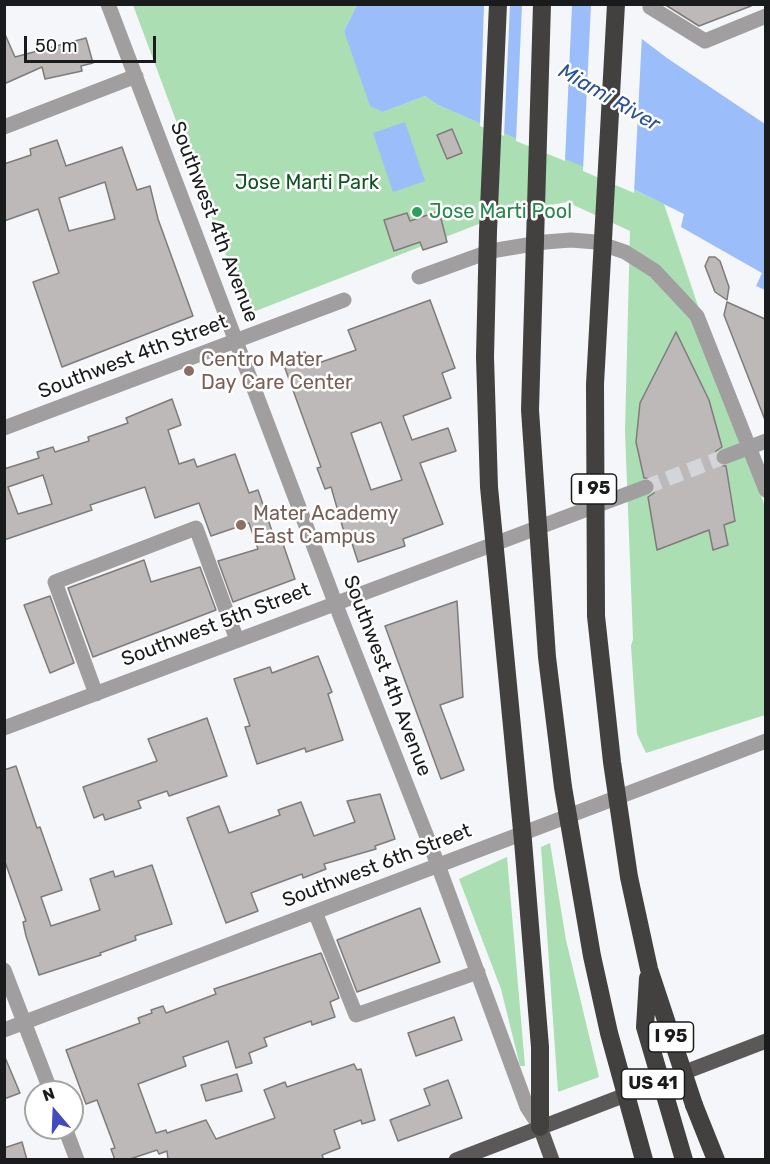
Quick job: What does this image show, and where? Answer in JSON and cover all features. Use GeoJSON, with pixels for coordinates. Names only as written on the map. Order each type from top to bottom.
{"type":"FeatureCollection","features":[{"type":"Feature","properties":{"kind":"highway"},"geometry":{"type":"LineString","coordinates":[[498,4],[487,242],[485,357],[489,487],[529,908],[540,1047],[540,1127]]}},
{"type":"Feature","properties":{"kind":"highway"},"geometry":{"type":"LineString","coordinates":[[542,4],[530,410],[547,657],[563,787],[592,956],[609,1033],[644,1160]]}},
{"type":"Feature","properties":{"kind":"highway","name":"I 95"},"geometry":{"type":"LineString","coordinates":[[616,4],[595,384],[596,616],[621,827],[649,969],[694,1104],[716,1160]]}},
{"type":"Feature","properties":{"kind":"highway"},"geometry":{"type":"LineString","coordinates":[[649,969],[645,1027],[684,1160]]}},
{"type":"Feature","properties":{"kind":"main road","name":"US 41"},"geometry":{"type":"LineString","coordinates":[[456,1160],[765,1041]]}},
{"type":"Feature","properties":{"kind":"main road","name":"Southwest 4th Avenue"},"geometry":{"type":"LineString","coordinates":[[540,1127],[552,1160]]}},
{"type":"Feature","properties":{"kind":"street","name":"Southwest 4th Avenue"},"geometry":{"type":"LineString","coordinates":[[108,4],[335,603],[438,865],[526,1107],[540,1127]]}},
{"type":"Feature","properties":{"kind":"street"},"geometry":{"type":"LineString","coordinates":[[650,4],[650,7],[705,41],[765,16]]}},
{"type":"Feature","properties":{"kind":"street"},"geometry":{"type":"LineString","coordinates":[[4,127],[136,76]]}},
{"type":"Feature","properties":{"kind":"street"},"geometry":{"type":"LineString","coordinates":[[419,277],[491,251],[571,240],[612,246],[655,271],[697,316],[765,490]]}},
{"type":"Feature","properties":{"kind":"street","name":"Southwest 4th Street"},"geometry":{"type":"LineString","coordinates":[[4,428],[344,300]]}},
{"type":"Feature","properties":{"kind":"street"},"geometry":{"type":"LineString","coordinates":[[724,456],[765,441]]}},
{"type":"Feature","properties":{"kind":"street","name":"Southwest 5th Street"},"geometry":{"type":"LineString","coordinates":[[4,728],[646,487]]}},
{"type":"Feature","properties":{"kind":"street"},"geometry":{"type":"LineString","coordinates":[[96,694],[55,582],[196,528],[237,640]]}},
{"type":"Feature","properties":{"kind":"street","name":"Southwest 6th Street"},"geometry":{"type":"LineString","coordinates":[[4,1030],[765,741]]}},
{"type":"Feature","properties":{"kind":"street"},"geometry":{"type":"LineString","coordinates":[[315,912],[356,1015],[478,972]]}},
{"type":"Feature","properties":{"kind":"street"},"geometry":{"type":"LineString","coordinates":[[4,970],[46,1080]]}},
{"type":"Feature","properties":{"kind":"street"},"geometry":{"type":"LineString","coordinates":[[69,1140],[76,1160]]}},
{"type":"Feature","properties":{"kind":"green space","name":"Jose Marti Park"},"geometry":{"type":"Polygon","coordinates":[[[133,5],[357,5],[344,31],[383,112],[425,96],[438,105],[572,160],[664,204],[765,507],[765,715],[646,753],[637,734],[631,646],[633,639],[625,431],[630,231],[567,202],[507,213],[248,314],[133,5]]]}},
{"type":"Feature","properties":{"kind":"green space"},"geometry":{"type":"Polygon","coordinates":[[[550,843],[566,940],[599,1077],[558,1092],[541,847],[550,843]]]}},
{"type":"Feature","properties":{"kind":"green space"},"geometry":{"type":"Polygon","coordinates":[[[507,857],[525,1066],[520,1066],[501,989],[459,879],[507,857]]]}},
{"type":"Feature","properties":{"kind":"water","name":"Miami River"},"geometry":{"type":"Polygon","coordinates":[[[357,5],[597,5],[667,58],[765,124],[765,290],[756,286],[762,273],[681,227],[684,214],[617,181],[438,105],[425,96],[383,112],[370,106],[344,31],[357,5]]]}},
{"type":"Feature","properties":{"kind":"water"},"geometry":{"type":"Polygon","coordinates":[[[405,122],[425,181],[393,192],[373,133],[405,122]]]}},
{"type":"Feature","properties":{"kind":"pier"},"geometry":{"type":"Polygon","coordinates":[[[602,4],[642,35],[634,193],[583,171],[591,5],[602,4]]]}},
{"type":"Feature","properties":{"kind":"pier"},"geometry":{"type":"Polygon","coordinates":[[[484,5],[510,5],[504,136],[480,126],[484,5]]]}},
{"type":"Feature","properties":{"kind":"pier"},"geometry":{"type":"Polygon","coordinates":[[[522,5],[572,5],[565,161],[516,141],[522,5]]]}},
{"type":"Feature","properties":{"kind":"building"},"geometry":{"type":"Polygon","coordinates":[[[664,4],[751,4],[751,6],[699,26],[664,4]]]}},
{"type":"Feature","properties":{"kind":"building"},"geometry":{"type":"Polygon","coordinates":[[[4,32],[15,57],[86,38],[93,63],[81,66],[82,71],[45,79],[42,67],[4,84],[4,32]]]}},
{"type":"Feature","properties":{"kind":"building"},"geometry":{"type":"Polygon","coordinates":[[[452,129],[462,153],[447,159],[437,135],[452,129]]]}},
{"type":"Feature","properties":{"kind":"building"},"geometry":{"type":"Polygon","coordinates":[[[57,140],[66,166],[122,147],[137,190],[150,186],[158,219],[193,316],[62,367],[33,282],[59,273],[38,209],[4,221],[4,164],[31,155],[30,149],[57,140]],[[105,182],[59,198],[69,231],[115,219],[105,182]]]}},
{"type":"Feature","properties":{"kind":"building"},"geometry":{"type":"Polygon","coordinates":[[[439,211],[447,242],[423,250],[420,242],[394,251],[384,220],[407,213],[410,221],[439,211]]]}},
{"type":"Feature","properties":{"kind":"building"},"geometry":{"type":"Polygon","coordinates":[[[709,257],[715,257],[720,261],[729,287],[727,300],[715,292],[705,266],[709,257]]]}},
{"type":"Feature","properties":{"kind":"building"},"geometry":{"type":"Polygon","coordinates":[[[430,300],[455,368],[442,373],[451,398],[403,416],[412,440],[448,428],[456,451],[420,463],[443,524],[403,539],[405,546],[358,562],[348,531],[344,532],[331,487],[325,489],[317,468],[321,467],[282,360],[305,352],[310,366],[356,350],[348,330],[430,300]],[[381,422],[351,433],[371,490],[402,480],[381,422]]]}},
{"type":"Feature","properties":{"kind":"building"},"geometry":{"type":"Polygon","coordinates":[[[727,302],[765,319],[765,420],[724,315],[727,302]]]}},
{"type":"Feature","properties":{"kind":"building"},"geometry":{"type":"Polygon","coordinates":[[[676,332],[709,400],[722,447],[716,451],[715,460],[718,465],[726,466],[735,521],[724,525],[728,545],[713,550],[709,530],[657,550],[648,497],[654,493],[655,484],[652,479],[644,478],[636,442],[640,403],[676,332]]]}},
{"type":"Feature","properties":{"kind":"building"},"geometry":{"type":"Polygon","coordinates":[[[172,399],[181,425],[168,430],[179,464],[194,459],[197,467],[235,454],[249,493],[258,490],[274,537],[280,535],[295,579],[233,602],[218,561],[258,549],[249,523],[211,536],[199,503],[155,518],[145,487],[90,505],[92,510],[4,540],[4,469],[39,458],[37,452],[53,447],[55,452],[89,441],[88,437],[128,423],[126,418],[172,399]],[[43,475],[8,487],[18,514],[52,504],[43,475]]]}},
{"type":"Feature","properties":{"kind":"building"},"geometry":{"type":"Polygon","coordinates":[[[144,560],[151,582],[200,567],[216,610],[93,657],[68,588],[144,560]]]}},
{"type":"Feature","properties":{"kind":"building"},"geometry":{"type":"Polygon","coordinates":[[[50,596],[74,663],[50,673],[24,605],[50,596]]]}},
{"type":"Feature","properties":{"kind":"building"},"geometry":{"type":"Polygon","coordinates":[[[457,601],[463,697],[440,705],[464,770],[441,779],[385,626],[457,601]]]}},
{"type":"Feature","properties":{"kind":"building"},"geometry":{"type":"Polygon","coordinates":[[[318,656],[332,692],[328,694],[343,740],[306,752],[305,748],[257,764],[245,727],[250,726],[234,679],[270,667],[272,673],[318,656]]]}},
{"type":"Feature","properties":{"kind":"building"},"geometry":{"type":"Polygon","coordinates":[[[207,718],[227,776],[169,796],[167,791],[138,801],[141,808],[105,820],[103,814],[94,818],[83,787],[157,761],[148,739],[207,718]]]}},
{"type":"Feature","properties":{"kind":"building"},"geometry":{"type":"Polygon","coordinates":[[[16,766],[37,828],[40,827],[62,890],[41,897],[51,926],[100,910],[90,879],[113,871],[115,877],[152,865],[172,924],[135,936],[136,940],[100,953],[101,955],[39,975],[26,936],[23,922],[26,921],[4,859],[4,770],[16,766]]]}},
{"type":"Feature","properties":{"kind":"building"},"geometry":{"type":"Polygon","coordinates":[[[380,794],[395,839],[375,846],[376,849],[324,864],[326,869],[303,878],[302,874],[251,893],[258,911],[226,923],[187,818],[219,806],[229,833],[280,815],[278,810],[301,802],[314,836],[355,822],[347,801],[380,794]]]}},
{"type":"Feature","properties":{"kind":"building"},"geometry":{"type":"Polygon","coordinates":[[[420,908],[440,962],[357,992],[337,940],[420,908]]]}},
{"type":"Feature","properties":{"kind":"building"},"geometry":{"type":"Polygon","coordinates":[[[321,953],[339,998],[330,1002],[335,1017],[312,1025],[311,1021],[264,1038],[267,1046],[249,1053],[252,1063],[236,1068],[228,1041],[183,1057],[186,1066],[138,1084],[156,1133],[166,1130],[167,1133],[206,1120],[216,1139],[275,1118],[264,1090],[285,1082],[287,1087],[354,1064],[357,1070],[361,1069],[375,1120],[362,1124],[361,1120],[334,1130],[340,1148],[322,1155],[324,1160],[168,1160],[167,1151],[159,1154],[157,1150],[127,1160],[115,1160],[111,1149],[115,1148],[97,1100],[86,1104],[84,1080],[77,1080],[66,1050],[140,1023],[138,1018],[152,1013],[151,1010],[163,1006],[166,1013],[216,994],[214,989],[321,953]]]}},
{"type":"Feature","properties":{"kind":"building"},"geometry":{"type":"Polygon","coordinates":[[[454,1017],[462,1040],[416,1056],[408,1033],[454,1017]]]}},
{"type":"Feature","properties":{"kind":"building"},"geometry":{"type":"Polygon","coordinates":[[[4,1055],[20,1093],[4,1099],[4,1055]]]}},
{"type":"Feature","properties":{"kind":"building"},"geometry":{"type":"Polygon","coordinates":[[[237,1074],[242,1091],[206,1101],[201,1085],[237,1074]]]}},
{"type":"Feature","properties":{"kind":"building"},"geometry":{"type":"Polygon","coordinates":[[[448,1080],[462,1118],[398,1141],[390,1120],[430,1105],[424,1089],[448,1080]]]}},
{"type":"Feature","properties":{"kind":"building"},"geometry":{"type":"Polygon","coordinates":[[[22,1142],[27,1160],[4,1160],[4,1148],[22,1142]]]}},
{"type":"Feature","properties":{"kind":"tunnel"},"geometry":{"type":"LineString","coordinates":[[646,487],[724,457]]}},
{"type":"Feature","properties":{"kind":"place","name":"Jose Marti Pool"},"geometry":{"type":"Point","coordinates":[417,212]}},
{"type":"Feature","properties":{"kind":"place","name":"Centro Mater Day Care Center"},"geometry":{"type":"Point","coordinates":[189,371]}},
{"type":"Feature","properties":{"kind":"place","name":"Mater Academy East Campus"},"geometry":{"type":"Point","coordinates":[241,525]}}]}
